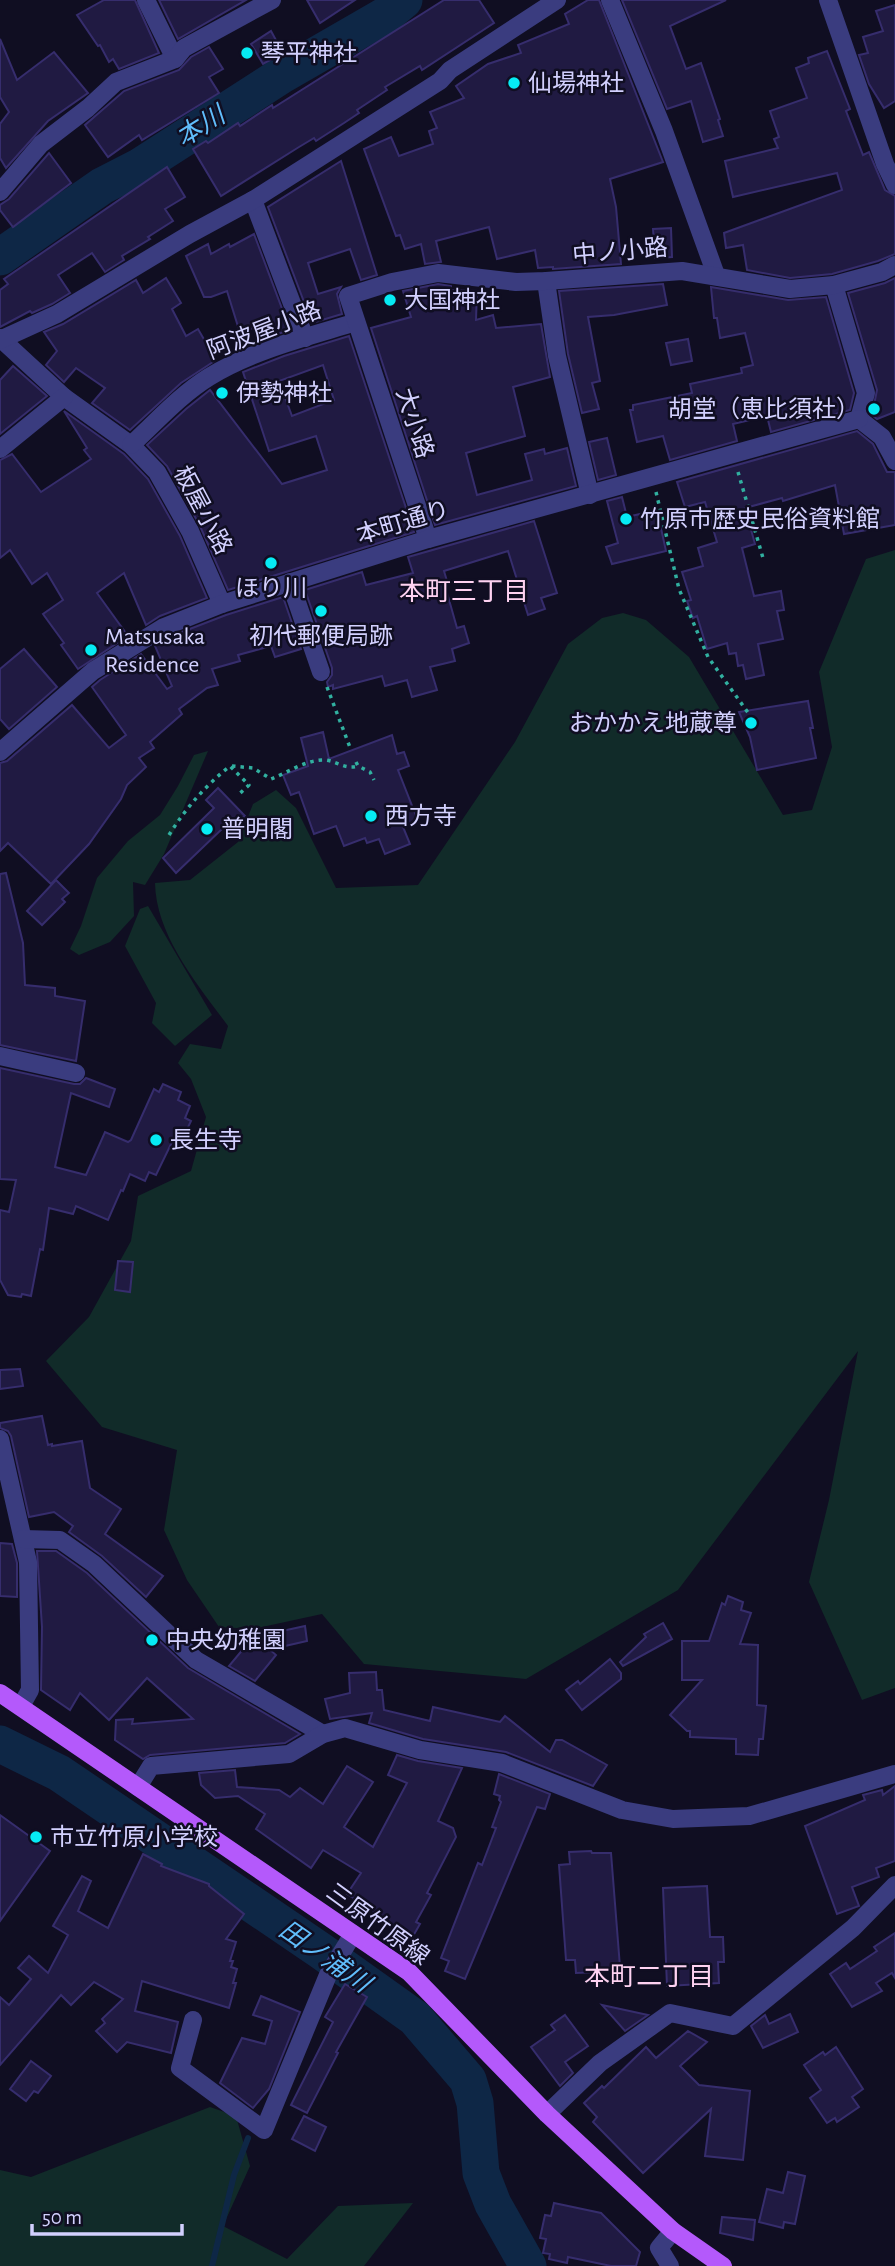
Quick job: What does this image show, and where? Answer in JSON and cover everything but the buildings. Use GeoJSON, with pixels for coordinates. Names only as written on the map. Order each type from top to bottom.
{"type":"FeatureCollection","features":[{"type":"Feature","properties":{"kind":"main road","name":"三原竹原線"},"geometry":{"type":"LineString","coordinates":[[0,1692],[409,1972],[547,2114],[673,2231],[723,2266]]}},
{"type":"Feature","properties":{"kind":"street"},"geometry":{"type":"LineString","coordinates":[[146,0],[175,60]]}},
{"type":"Feature","properties":{"kind":"street"},"geometry":{"type":"LineString","coordinates":[[0,192],[41,144],[88,108],[116,82],[175,60],[184,48],[272,0]]}},
{"type":"Feature","properties":{"kind":"street"},"geometry":{"type":"LineString","coordinates":[[0,339],[57,314],[190,234],[253,200],[440,81],[450,70],[556,0]]}},
{"type":"Feature","properties":{"kind":"street"},"geometry":{"type":"LineString","coordinates":[[610,0],[664,131],[716,275]]}},
{"type":"Feature","properties":{"kind":"street"},"geometry":{"type":"LineString","coordinates":[[828,0],[885,164],[895,185]]}},
{"type":"Feature","properties":{"kind":"street"},"geometry":{"type":"LineString","coordinates":[[253,200],[305,338]]}},
{"type":"Feature","properties":{"kind":"street","name":"中ノ小路"},"geometry":{"type":"LineString","coordinates":[[348,296],[392,282],[438,273],[516,282],[682,271],[790,289],[835,285],[881,272],[895,265]]}},
{"type":"Feature","properties":{"kind":"street"},"geometry":{"type":"LineString","coordinates":[[546,281],[557,356],[590,495]]}},
{"type":"Feature","properties":{"kind":"street"},"geometry":{"type":"LineString","coordinates":[[835,285],[866,393],[859,419],[882,437],[895,461]]}},
{"type":"Feature","properties":{"kind":"street","name":"大小路"},"geometry":{"type":"LineString","coordinates":[[348,296],[428,540]]}},
{"type":"Feature","properties":{"kind":"street","name":"阿波屋小路"},"geometry":{"type":"LineString","coordinates":[[131,445],[183,396],[235,363],[356,322]]}},
{"type":"Feature","properties":{"kind":"street","name":"板屋小路"},"geometry":{"type":"LineString","coordinates":[[0,339],[64,397],[131,445],[157,472],[190,531],[222,604]]}},
{"type":"Feature","properties":{"kind":"street"},"geometry":{"type":"LineString","coordinates":[[0,449],[64,397]]}},
{"type":"Feature","properties":{"kind":"street","name":"本町通り"},"geometry":{"type":"LineString","coordinates":[[4,740],[93,671],[164,627],[222,604],[428,540],[859,419]]}},
{"type":"Feature","properties":{"kind":"street"},"geometry":{"type":"LineString","coordinates":[[290,582],[321,672]]}},
{"type":"Feature","properties":{"kind":"street"},"geometry":{"type":"LineString","coordinates":[[0,1056],[76,1073]]}},
{"type":"Feature","properties":{"kind":"street"},"geometry":{"type":"LineString","coordinates":[[0,1439],[28,1562],[30,1690],[21,1706]]}},
{"type":"Feature","properties":{"kind":"street"},"geometry":{"type":"LineString","coordinates":[[23,1539],[60,1540],[94,1564],[195,1660],[323,1734]]}},
{"type":"Feature","properties":{"kind":"street"},"geometry":{"type":"LineString","coordinates":[[138,1787],[151,1766],[289,1754],[323,1734],[345,1728],[420,1751],[502,1763],[622,1810],[673,1819],[749,1816],[895,1774]]}},
{"type":"Feature","properties":{"kind":"street"},"geometry":{"type":"LineString","coordinates":[[547,2114],[600,2063],[670,2013],[733,2026],[853,1928],[895,1885]]}},
{"type":"Feature","properties":{"kind":"street"},"geometry":{"type":"LineString","coordinates":[[193,2020],[180,2068],[264,2130],[328,1975],[353,1934]]}},
{"type":"Feature","properties":{"kind":"street"},"geometry":{"type":"LineString","coordinates":[[670,2266],[659,2248],[673,2231]]}},
{"type":"Feature","properties":{"kind":"path"},"geometry":{"type":"LineString","coordinates":[[733,453],[763,558]]}},
{"type":"Feature","properties":{"kind":"path"},"geometry":{"type":"LineString","coordinates":[[652,477],[679,589],[708,657],[749,714]]}},
{"type":"Feature","properties":{"kind":"path"},"geometry":{"type":"LineString","coordinates":[[321,672],[351,750]]}},
{"type":"Feature","properties":{"kind":"path"},"geometry":{"type":"LineString","coordinates":[[169,835],[209,782],[230,766],[253,768],[271,779],[311,762],[326,760],[351,768],[357,764],[370,772],[374,780]]}},
{"type":"Feature","properties":{"kind":"path"},"geometry":{"type":"LineString","coordinates":[[230,766],[249,785],[237,796]]}},
{"type":"Feature","properties":{"kind":"green space"},"geometry":{"type":"Polygon","coordinates":[[[895,550],[895,1688],[862,1700],[809,1582],[829,1500],[858,1351],[678,1590],[526,1679],[364,1664],[322,1614],[253,1629],[219,1627],[187,1580],[164,1530],[177,1450],[102,1427],[46,1361],[89,1317],[131,1241],[138,1196],[191,1171],[206,1117],[191,1079],[178,1063],[190,1044],[221,1049],[228,1026],[192,977],[171,941],[157,903],[155,883],[190,880],[238,842],[253,804],[276,790],[296,808],[336,888],[418,885],[515,742],[568,644],[602,618],[623,613],[646,620],[689,657],[783,815],[812,810],[832,747],[819,672],[866,559],[895,550]]]}},
{"type":"Feature","properties":{"kind":"green space"},"geometry":{"type":"Polygon","coordinates":[[[208,751],[164,854],[145,885],[133,882],[134,916],[110,942],[79,955],[70,949],[81,926],[97,878],[128,841],[160,815],[194,755],[208,751]]]}},
{"type":"Feature","properties":{"kind":"green space"},"geometry":{"type":"Polygon","coordinates":[[[148,906],[212,1015],[175,1046],[152,1023],[156,1003],[125,946],[140,909],[148,906]]]}},
{"type":"Feature","properties":{"kind":"green space"},"geometry":{"type":"Polygon","coordinates":[[[210,2107],[236,2116],[250,2166],[223,2226],[287,2259],[338,2206],[413,2203],[364,2266],[0,2266],[0,2170],[31,2177],[210,2107]]]}},
{"type":"Feature","properties":{"kind":"waterway","name":"本川"},"geometry":{"type":"LineString","coordinates":[[0,257],[102,186],[139,167],[282,75],[386,15],[404,0]]}},
{"type":"Feature","properties":{"kind":"waterway","name":"田ノ浦川"},"geometry":{"type":"LineString","coordinates":[[0,1744],[59,1773],[415,2018],[468,2080],[475,2103],[481,2173],[493,2204],[528,2266]]}},
{"type":"Feature","properties":{"kind":"waterway"},"geometry":{"type":"LineString","coordinates":[[212,2266],[234,2175],[248,2138]]}},
{"type":"Feature","properties":{"kind":"place","name":"琴平神社"},"geometry":{"type":"Point","coordinates":[247,53]}},
{"type":"Feature","properties":{"kind":"place","name":"仙場神社"},"geometry":{"type":"Point","coordinates":[514,83]}},
{"type":"Feature","properties":{"kind":"place","name":"大国神社"},"geometry":{"type":"Point","coordinates":[390,300]}},
{"type":"Feature","properties":{"kind":"place","name":"伊勢神社"},"geometry":{"type":"Point","coordinates":[222,393]}},
{"type":"Feature","properties":{"kind":"place","name":"胡堂（恵比須社）"},"geometry":{"type":"Point","coordinates":[874,409]}},
{"type":"Feature","properties":{"kind":"place","name":"竹原市歴史民俗資料館"},"geometry":{"type":"Point","coordinates":[626,519]}},
{"type":"Feature","properties":{"kind":"place","name":"ほり川"},"geometry":{"type":"Point","coordinates":[271,563]}},
{"type":"Feature","properties":{"kind":"place","name":"初代郵便局跡"},"geometry":{"type":"Point","coordinates":[321,611]}},
{"type":"Feature","properties":{"kind":"place","name":"Matsusaka Residence"},"geometry":{"type":"Point","coordinates":[91,650]}},
{"type":"Feature","properties":{"kind":"place","name":"おかかえ地蔵尊"},"geometry":{"type":"Point","coordinates":[751,723]}},
{"type":"Feature","properties":{"kind":"place","name":"西方寺"},"geometry":{"type":"Point","coordinates":[371,816]}},
{"type":"Feature","properties":{"kind":"place","name":"普明閣"},"geometry":{"type":"Point","coordinates":[207,829]}},
{"type":"Feature","properties":{"kind":"place","name":"長生寺"},"geometry":{"type":"Point","coordinates":[156,1140]}},
{"type":"Feature","properties":{"kind":"place","name":"中央幼稚園"},"geometry":{"type":"Point","coordinates":[152,1640]}},
{"type":"Feature","properties":{"kind":"place","name":"市立竹原小学校"},"geometry":{"type":"Point","coordinates":[36,1837]}},
{"type":"Feature","properties":{"kind":"district","name":"本町三丁目"},"geometry":{"type":"Point","coordinates":[464,591]}},
{"type":"Feature","properties":{"kind":"district","name":"本町二丁目"},"geometry":{"type":"Point","coordinates":[649,1976]}}]}
